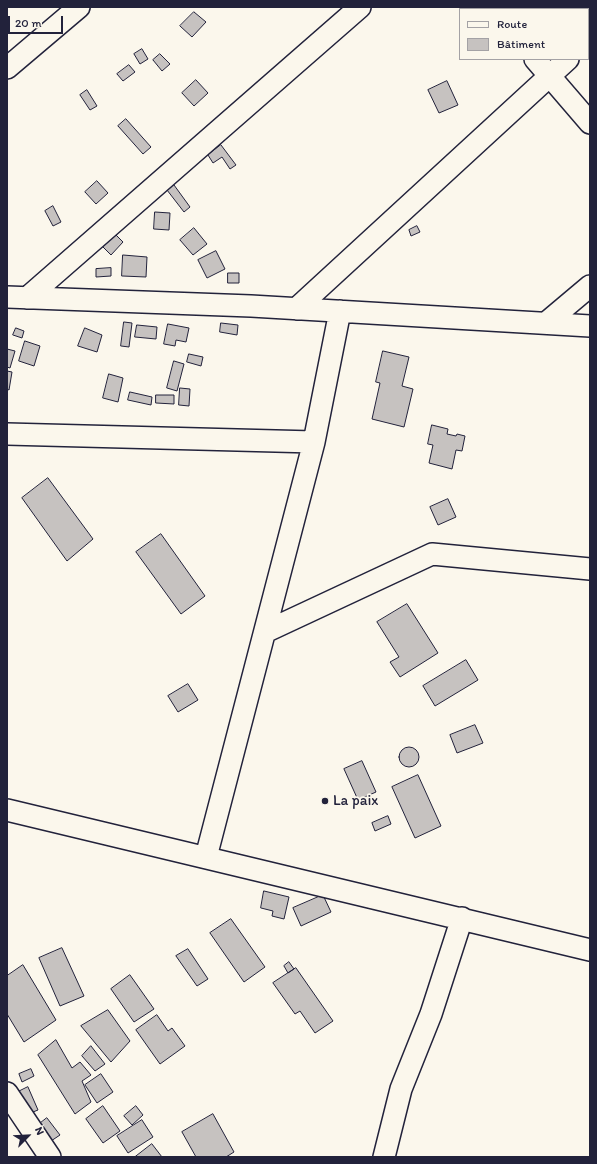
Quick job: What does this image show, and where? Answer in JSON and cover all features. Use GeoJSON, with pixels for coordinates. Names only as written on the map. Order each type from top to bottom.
{"type":"FeatureCollection","features":[{"type":"Feature","properties":{"kind":"street"},"geometry":{"type":"LineString","coordinates":[[7,68],[79,7]]}},
{"type":"Feature","properties":{"kind":"street"},"geometry":{"type":"LineString","coordinates":[[17,298],[360,7]]}},
{"type":"Feature","properties":{"kind":"street"},"geometry":{"type":"LineString","coordinates":[[536,60],[590,123]]}},
{"type":"Feature","properties":{"kind":"street"},"geometry":{"type":"LineString","coordinates":[[296,309],[548,75],[567,60]]}},
{"type":"Feature","properties":{"kind":"street"},"geometry":{"type":"LineString","coordinates":[[546,323],[590,286]]}},
{"type":"Feature","properties":{"kind":"street"},"geometry":{"type":"LineString","coordinates":[[17,298],[340,311],[590,326]]}},
{"type":"Feature","properties":{"kind":"street"},"geometry":{"type":"LineString","coordinates":[[206,857],[314,442],[340,311]]}},
{"type":"Feature","properties":{"kind":"street"},"geometry":{"type":"LineString","coordinates":[[7,434],[314,442]]}},
{"type":"Feature","properties":{"kind":"street"},"geometry":{"type":"LineString","coordinates":[[265,632],[432,554],[590,569]]}},
{"type":"Feature","properties":{"kind":"street"},"geometry":{"type":"LineString","coordinates":[[7,810],[589,947]]}},
{"type":"Feature","properties":{"kind":"street"},"geometry":{"type":"LineString","coordinates":[[384,1157],[401,1089],[431,1014],[462,918]]}},
{"type":"Feature","properties":{"kind":"street"},"geometry":{"type":"LineString","coordinates":[[7,1093],[50,1157]]}},
{"type":"Feature","properties":{"kind":"building"},"geometry":{"type":"Polygon","coordinates":[[[194,12],[206,22],[192,37],[180,26],[194,12]]]}},
{"type":"Feature","properties":{"kind":"building"},"geometry":{"type":"Polygon","coordinates":[[[142,49],[148,59],[140,64],[134,54],[142,49]]]}},
{"type":"Feature","properties":{"kind":"building"},"geometry":{"type":"Polygon","coordinates":[[[160,54],[170,64],[162,71],[153,60],[160,54]]]}},
{"type":"Feature","properties":{"kind":"building"},"geometry":{"type":"Polygon","coordinates":[[[129,65],[135,72],[123,81],[117,74],[129,65]]]}},
{"type":"Feature","properties":{"kind":"building"},"geometry":{"type":"Polygon","coordinates":[[[196,80],[208,93],[194,106],[182,93],[196,80]]]}},
{"type":"Feature","properties":{"kind":"building"},"geometry":{"type":"Polygon","coordinates":[[[447,81],[458,105],[439,113],[428,90],[447,81]]]}},
{"type":"Feature","properties":{"kind":"building"},"geometry":{"type":"Polygon","coordinates":[[[87,90],[97,106],[90,110],[80,95],[87,90]]]}},
{"type":"Feature","properties":{"kind":"building"},"geometry":{"type":"Polygon","coordinates":[[[126,119],[151,147],[143,154],[118,126],[126,119]]]}},
{"type":"Feature","properties":{"kind":"building"},"geometry":{"type":"Polygon","coordinates":[[[221,145],[236,165],[230,169],[222,157],[213,163],[208,155],[221,145]]]}},
{"type":"Feature","properties":{"kind":"building"},"geometry":{"type":"Polygon","coordinates":[[[97,181],[108,193],[96,204],[85,192],[97,181]]]}},
{"type":"Feature","properties":{"kind":"building"},"geometry":{"type":"Polygon","coordinates":[[[174,185],[190,207],[184,212],[167,190],[174,185]]]}},
{"type":"Feature","properties":{"kind":"building"},"geometry":{"type":"Polygon","coordinates":[[[53,206],[61,222],[53,226],[45,211],[53,206]]]}},
{"type":"Feature","properties":{"kind":"building"},"geometry":{"type":"Polygon","coordinates":[[[155,212],[170,213],[169,230],[154,229],[155,212]]]}},
{"type":"Feature","properties":{"kind":"building"},"geometry":{"type":"Polygon","coordinates":[[[417,226],[420,232],[411,236],[409,230],[417,226]]]}},
{"type":"Feature","properties":{"kind":"building"},"geometry":{"type":"Polygon","coordinates":[[[194,228],[207,244],[193,255],[180,240],[194,228]]]}},
{"type":"Feature","properties":{"kind":"building"},"geometry":{"type":"Polygon","coordinates":[[[115,234],[123,242],[111,255],[103,247],[115,234]]]}},
{"type":"Feature","properties":{"kind":"building"},"geometry":{"type":"Polygon","coordinates":[[[216,251],[225,269],[207,278],[198,260],[216,251]]]}},
{"type":"Feature","properties":{"kind":"building"},"geometry":{"type":"Polygon","coordinates":[[[123,255],[147,257],[146,277],[122,276],[123,255]]]}},
{"type":"Feature","properties":{"kind":"building"},"geometry":{"type":"Polygon","coordinates":[[[111,268],[111,276],[96,277],[96,269],[111,268]]]}},
{"type":"Feature","properties":{"kind":"building"},"geometry":{"type":"Polygon","coordinates":[[[228,273],[239,273],[239,283],[228,283],[228,273]]]}},
{"type":"Feature","properties":{"kind":"building"},"geometry":{"type":"Polygon","coordinates":[[[124,322],[132,323],[129,347],[121,346],[124,322]]]}},
{"type":"Feature","properties":{"kind":"building"},"geometry":{"type":"Polygon","coordinates":[[[221,323],[238,325],[237,335],[220,332],[221,323]]]}},
{"type":"Feature","properties":{"kind":"building"},"geometry":{"type":"Polygon","coordinates":[[[168,324],[189,328],[186,342],[176,340],[175,346],[164,344],[168,324]]]}},
{"type":"Feature","properties":{"kind":"building"},"geometry":{"type":"Polygon","coordinates":[[[137,325],[157,327],[156,339],[135,337],[137,325]]]}},
{"type":"Feature","properties":{"kind":"building"},"geometry":{"type":"Polygon","coordinates":[[[16,328],[24,331],[22,338],[13,335],[16,328]]]}},
{"type":"Feature","properties":{"kind":"building"},"geometry":{"type":"Polygon","coordinates":[[[85,328],[102,335],[97,352],[78,346],[85,328]]]}},
{"type":"Feature","properties":{"kind":"building"},"geometry":{"type":"Polygon","coordinates":[[[25,341],[40,346],[34,366],[19,361],[25,341]]]}},
{"type":"Feature","properties":{"kind":"building"},"geometry":{"type":"Polygon","coordinates":[[[7,349],[15,351],[10,368],[7,367],[7,349]]]}},
{"type":"Feature","properties":{"kind":"building"},"geometry":{"type":"Polygon","coordinates":[[[383,351],[409,357],[402,386],[413,389],[404,427],[372,419],[380,383],[376,382],[383,351]]]}},
{"type":"Feature","properties":{"kind":"building"},"geometry":{"type":"Polygon","coordinates":[[[189,354],[203,357],[201,366],[187,362],[189,354]]]}},
{"type":"Feature","properties":{"kind":"building"},"geometry":{"type":"Polygon","coordinates":[[[174,361],[184,364],[177,391],[167,388],[174,361]]]}},
{"type":"Feature","properties":{"kind":"building"},"geometry":{"type":"Polygon","coordinates":[[[7,371],[12,372],[9,390],[7,389],[7,371]]]}},
{"type":"Feature","properties":{"kind":"building"},"geometry":{"type":"Polygon","coordinates":[[[109,374],[123,378],[118,402],[103,398],[109,374]]]}},
{"type":"Feature","properties":{"kind":"building"},"geometry":{"type":"Polygon","coordinates":[[[180,388],[190,389],[189,406],[179,405],[180,388]]]}},
{"type":"Feature","properties":{"kind":"building"},"geometry":{"type":"Polygon","coordinates":[[[130,392],[152,397],[151,405],[128,400],[130,392]]]}},
{"type":"Feature","properties":{"kind":"building"},"geometry":{"type":"Polygon","coordinates":[[[156,395],[174,395],[174,404],[156,403],[156,395]]]}},
{"type":"Feature","properties":{"kind":"building"},"geometry":{"type":"Polygon","coordinates":[[[432,425],[448,429],[447,434],[465,436],[462,451],[456,450],[452,469],[429,463],[433,445],[428,444],[432,425]]]}},
{"type":"Feature","properties":{"kind":"building"},"geometry":{"type":"Polygon","coordinates":[[[48,478],[93,539],[67,561],[22,498],[48,478]]]}},
{"type":"Feature","properties":{"kind":"building"},"geometry":{"type":"Polygon","coordinates":[[[448,499],[456,517],[438,525],[430,507],[448,499]]]}},
{"type":"Feature","properties":{"kind":"building"},"geometry":{"type":"Polygon","coordinates":[[[161,534],[205,596],[181,614],[136,552],[161,534]]]}},
{"type":"Feature","properties":{"kind":"building"},"geometry":{"type":"Polygon","coordinates":[[[407,604],[438,653],[400,677],[390,662],[399,657],[377,622],[407,604]]]}},
{"type":"Feature","properties":{"kind":"building"},"geometry":{"type":"Polygon","coordinates":[[[466,660],[478,680],[435,706],[423,686],[466,660]]]}},
{"type":"Feature","properties":{"kind":"building"},"geometry":{"type":"Polygon","coordinates":[[[188,684],[198,700],[178,712],[168,696],[188,684]]]}},
{"type":"Feature","properties":{"kind":"building"},"geometry":{"type":"Polygon","coordinates":[[[475,725],[483,743],[457,753],[450,735],[475,725]]]}},
{"type":"Feature","properties":{"kind":"building"},"geometry":{"type":"Polygon","coordinates":[[[409,747],[416,750],[419,757],[416,764],[409,767],[402,764],[399,757],[402,750],[409,747]]]}},
{"type":"Feature","properties":{"kind":"building"},"geometry":{"type":"Polygon","coordinates":[[[362,761],[376,792],[358,800],[344,769],[362,761]]]}},
{"type":"Feature","properties":{"kind":"building"},"geometry":{"type":"Polygon","coordinates":[[[418,775],[441,826],[415,838],[392,787],[418,775]]]}},
{"type":"Feature","properties":{"kind":"building"},"geometry":{"type":"Polygon","coordinates":[[[388,816],[391,824],[375,831],[372,823],[388,816]]]}},
{"type":"Feature","properties":{"kind":"building"},"geometry":{"type":"Polygon","coordinates":[[[264,891],[289,897],[284,919],[272,916],[273,911],[261,908],[264,891]]]}},
{"type":"Feature","properties":{"kind":"building"},"geometry":{"type":"Polygon","coordinates":[[[323,895],[331,912],[301,926],[293,908],[323,895]]]}},
{"type":"Feature","properties":{"kind":"building"},"geometry":{"type":"Polygon","coordinates":[[[231,919],[265,967],[244,982],[210,933],[231,919]]]}},
{"type":"Feature","properties":{"kind":"building"},"geometry":{"type":"Polygon","coordinates":[[[62,948],[84,996],[60,1006],[39,958],[62,948]]]}},
{"type":"Feature","properties":{"kind":"building"},"geometry":{"type":"Polygon","coordinates":[[[188,949],[208,979],[197,986],[176,956],[188,949]]]}},
{"type":"Feature","properties":{"kind":"building"},"geometry":{"type":"Polygon","coordinates":[[[289,962],[294,969],[288,973],[284,966],[289,962]]]}},
{"type":"Feature","properties":{"kind":"building"},"geometry":{"type":"Polygon","coordinates":[[[23,965],[56,1020],[24,1042],[7,1014],[7,976],[23,965]]]}},
{"type":"Feature","properties":{"kind":"building"},"geometry":{"type":"Polygon","coordinates":[[[296,968],[333,1021],[315,1033],[300,1011],[295,1014],[273,983],[296,968]]]}},
{"type":"Feature","properties":{"kind":"building"},"geometry":{"type":"Polygon","coordinates":[[[130,975],[154,1009],[134,1022],[111,989],[130,975]]]}},
{"type":"Feature","properties":{"kind":"building"},"geometry":{"type":"Polygon","coordinates":[[[108,1010],[130,1041],[111,1062],[81,1026],[108,1010]]]}},
{"type":"Feature","properties":{"kind":"building"},"geometry":{"type":"Polygon","coordinates":[[[157,1015],[168,1031],[172,1028],[185,1046],[160,1064],[136,1030],[157,1015]]]}},
{"type":"Feature","properties":{"kind":"building"},"geometry":{"type":"Polygon","coordinates":[[[56,1040],[72,1068],[80,1062],[91,1075],[82,1081],[91,1102],[75,1114],[38,1055],[56,1040]]]}},
{"type":"Feature","properties":{"kind":"building"},"geometry":{"type":"Polygon","coordinates":[[[91,1046],[105,1064],[95,1071],[82,1056],[91,1046]]]}},
{"type":"Feature","properties":{"kind":"building"},"geometry":{"type":"Polygon","coordinates":[[[31,1069],[34,1076],[22,1082],[19,1074],[31,1069]]]}},
{"type":"Feature","properties":{"kind":"building"},"geometry":{"type":"Polygon","coordinates":[[[101,1074],[113,1092],[97,1103],[85,1085],[101,1074]]]}},
{"type":"Feature","properties":{"kind":"building"},"geometry":{"type":"Polygon","coordinates":[[[28,1087],[38,1110],[23,1116],[14,1094],[28,1087]]]}},
{"type":"Feature","properties":{"kind":"building"},"geometry":{"type":"Polygon","coordinates":[[[103,1106],[120,1131],[103,1143],[86,1119],[103,1106]]]}},
{"type":"Feature","properties":{"kind":"building"},"geometry":{"type":"Polygon","coordinates":[[[136,1106],[143,1115],[132,1125],[124,1116],[136,1106]]]}},
{"type":"Feature","properties":{"kind":"building"},"geometry":{"type":"Polygon","coordinates":[[[213,1114],[234,1152],[226,1157],[196,1157],[182,1132],[213,1114]]]}},
{"type":"Feature","properties":{"kind":"building"},"geometry":{"type":"Polygon","coordinates":[[[47,1118],[60,1135],[45,1145],[33,1129],[47,1118]]]}},
{"type":"Feature","properties":{"kind":"building"},"geometry":{"type":"Polygon","coordinates":[[[142,1120],[153,1137],[128,1153],[117,1136],[142,1120]]]}},
{"type":"Feature","properties":{"kind":"building"},"geometry":{"type":"Polygon","coordinates":[[[152,1144],[162,1157],[135,1157],[152,1144]]]}},
{"type":"Feature","properties":{"kind":"place","name":"La paix"},"geometry":{"type":"Point","coordinates":[325,801]}}]}
